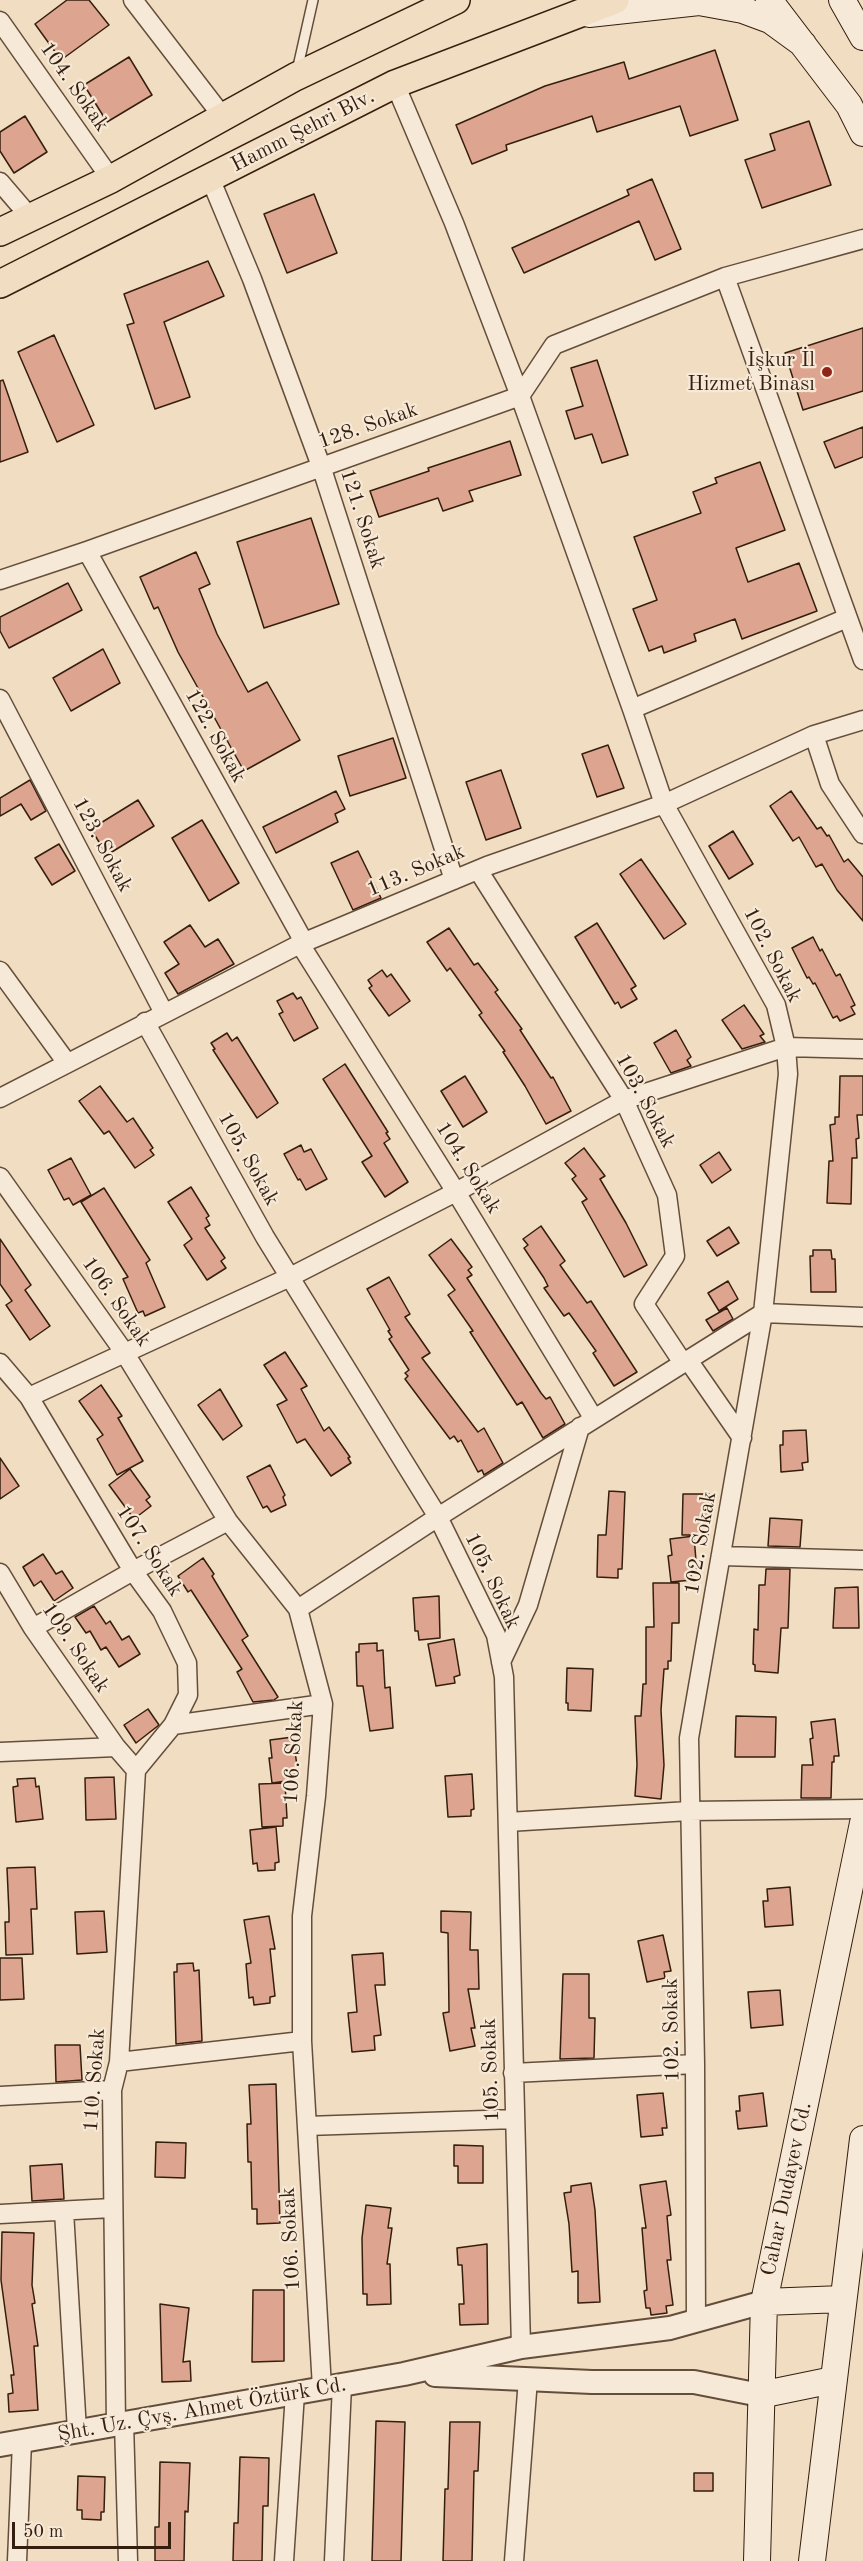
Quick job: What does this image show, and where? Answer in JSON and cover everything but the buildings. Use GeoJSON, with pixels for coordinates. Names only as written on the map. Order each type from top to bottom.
{"type":"FeatureCollection","features":[{"type":"Feature","properties":{"kind":"main road"},"geometry":{"type":"LineString","coordinates":[[0,232],[111,179],[295,77],[456,0]]}},
{"type":"Feature","properties":{"kind":"main road","name":"Hamm Şehri Blv."},"geometry":{"type":"LineString","coordinates":[[0,284],[395,84],[615,0]]}},
{"type":"Feature","properties":{"kind":"main road"},"geometry":{"type":"LineString","coordinates":[[769,0],[849,105],[863,134]]}},
{"type":"Feature","properties":{"kind":"main road"},"geometry":{"type":"LineString","coordinates":[[842,0],[863,37]]}},
{"type":"Feature","properties":{"kind":"main road"},"geometry":{"type":"LineString","coordinates":[[577,16],[699,2],[743,10],[770,20],[803,44]]}},
{"type":"Feature","properties":{"kind":"main road","name":"Cahar Dudayev Cd."},"geometry":{"type":"LineString","coordinates":[[757,2561],[764,2302],[863,1822]]}},
{"type":"Feature","properties":{"kind":"main road"},"geometry":{"type":"LineString","coordinates":[[812,2561],[863,2139]]}},
{"type":"Feature","properties":{"kind":"main road"},"geometry":{"type":"LineString","coordinates":[[764,2302],[843,2300]]}},
{"type":"Feature","properties":{"kind":"main road"},"geometry":{"type":"LineString","coordinates":[[760,2395],[833,2380]]}},
{"type":"Feature","properties":{"kind":"street"},"geometry":{"type":"LineString","coordinates":[[133,0],[223,117]]}},
{"type":"Feature","properties":{"kind":"street","name":"104. Sokak"},"geometry":{"type":"LineString","coordinates":[[0,21],[111,179]]}},
{"type":"Feature","properties":{"kind":"street","name":"102. Sokak"},"geometry":{"type":"LineString","coordinates":[[395,84],[454,223],[520,396],[664,804],[776,1005],[786,1047],[788,1074],[763,1313],[689,1738],[695,2064],[696,2322]]}},
{"type":"Feature","properties":{"kind":"street","name":"121. Sokak"},"geometry":{"type":"LineString","coordinates":[[210,178],[252,279],[321,466],[454,880]]}},
{"type":"Feature","properties":{"kind":"street"},"geometry":{"type":"LineString","coordinates":[[0,182],[30,218]]}},
{"type":"Feature","properties":{"kind":"street"},"geometry":{"type":"LineString","coordinates":[[520,396],[554,345],[725,277],[863,239]]}},
{"type":"Feature","properties":{"kind":"street"},"geometry":{"type":"LineString","coordinates":[[725,277],[863,660]]}},
{"type":"Feature","properties":{"kind":"street","name":"128. Sokak"},"geometry":{"type":"LineString","coordinates":[[0,580],[520,396]]}},
{"type":"Feature","properties":{"kind":"street","name":"122. Sokak"},"geometry":{"type":"LineString","coordinates":[[87,551],[302,943]]}},
{"type":"Feature","properties":{"kind":"street"},"geometry":{"type":"LineString","coordinates":[[632,709],[846,618]]}},
{"type":"Feature","properties":{"kind":"street","name":"123. Sokak"},"geometry":{"type":"LineString","coordinates":[[0,699],[164,1013]]}},
{"type":"Feature","properties":{"kind":"street","name":"113. Sokak"},"geometry":{"type":"LineString","coordinates":[[0,1098],[302,943],[478,870],[664,804],[814,735],[863,720]]}},
{"type":"Feature","properties":{"kind":"street"},"geometry":{"type":"LineString","coordinates":[[814,735],[830,784],[863,834]]}},
{"type":"Feature","properties":{"kind":"street","name":"103. Sokak"},"geometry":{"type":"LineString","coordinates":[[478,870],[624,1100],[667,1195],[675,1256],[644,1304],[686,1361]]}},
{"type":"Feature","properties":{"kind":"street","name":"104. Sokak"},"geometry":{"type":"LineString","coordinates":[[302,943],[456,1192],[587,1423]]}},
{"type":"Feature","properties":{"kind":"street"},"geometry":{"type":"LineString","coordinates":[[0,971],[67,1063]]}},
{"type":"Feature","properties":{"kind":"street","name":"105. Sokak"},"geometry":{"type":"LineString","coordinates":[[145,1022],[290,1277],[438,1517],[496,1635],[504,1677],[521,2347]]}},
{"type":"Feature","properties":{"kind":"street"},"geometry":{"type":"LineString","coordinates":[[29,1397],[290,1277],[456,1192],[624,1100],[786,1047],[863,1049]]}},
{"type":"Feature","properties":{"kind":"street","name":"106. Sokak"},"geometry":{"type":"LineString","coordinates":[[0,1177],[124,1352],[228,1521],[298,1609],[323,1704],[316,1796],[302,1916],[302,2041],[332,2386],[333,2561]]}},
{"type":"Feature","properties":{"kind":"street"},"geometry":{"type":"LineString","coordinates":[[298,1609],[438,1517],[763,1313],[863,1317]]}},
{"type":"Feature","properties":{"kind":"street"},"geometry":{"type":"LineString","coordinates":[[686,1361],[742,1438]]}},
{"type":"Feature","properties":{"kind":"street","name":"107. Sokak"},"geometry":{"type":"LineString","coordinates":[[0,1363],[29,1397],[133,1571],[162,1611],[187,1663],[188,1695],[172,1725],[136,1770]]}},
{"type":"Feature","properties":{"kind":"street"},"geometry":{"type":"LineString","coordinates":[[501,1662],[528,1605],[587,1423]]}},
{"type":"Feature","properties":{"kind":"street"},"geometry":{"type":"LineString","coordinates":[[33,1628],[133,1571],[228,1521]]}},
{"type":"Feature","properties":{"kind":"street"},"geometry":{"type":"LineString","coordinates":[[722,1556],[863,1560]]}},
{"type":"Feature","properties":{"kind":"street","name":"109. Sokak"},"geometry":{"type":"LineString","coordinates":[[0,1573],[33,1628],[116,1747]]}},
{"type":"Feature","properties":{"kind":"street"},"geometry":{"type":"LineString","coordinates":[[172,1725],[323,1704]]}},
{"type":"Feature","properties":{"kind":"street"},"geometry":{"type":"LineString","coordinates":[[0,1752],[116,1747],[136,1770]]}},
{"type":"Feature","properties":{"kind":"street","name":"110. Sokak"},"geometry":{"type":"LineString","coordinates":[[128,2561],[112,2208],[112,2090],[119,2062],[136,1770]]}},
{"type":"Feature","properties":{"kind":"street"},"geometry":{"type":"LineString","coordinates":[[508,1822],[689,1811],[863,1809]]}},
{"type":"Feature","properties":{"kind":"street"},"geometry":{"type":"LineString","coordinates":[[119,2062],[302,2041]]}},
{"type":"Feature","properties":{"kind":"street"},"geometry":{"type":"LineString","coordinates":[[513,2073],[695,2064]]}},
{"type":"Feature","properties":{"kind":"street"},"geometry":{"type":"LineString","coordinates":[[0,2096],[112,2090]]}},
{"type":"Feature","properties":{"kind":"street"},"geometry":{"type":"LineString","coordinates":[[308,2126],[515,2119]]}},
{"type":"Feature","properties":{"kind":"street"},"geometry":{"type":"LineString","coordinates":[[0,2214],[112,2208]]}},
{"type":"Feature","properties":{"kind":"street"},"geometry":{"type":"LineString","coordinates":[[64,2211],[77,2432]]}},
{"type":"Feature","properties":{"kind":"street","name":"Şht. Uz. Çvş. Ahmet Öztürk Cd."},"geometry":{"type":"LineString","coordinates":[[11,2444],[404,2374],[521,2347],[670,2328],[764,2302]]}},
{"type":"Feature","properties":{"kind":"street","name":"Şht. Uz. Çvş. Ahmet Öztürk Cd."},"geometry":{"type":"LineString","coordinates":[[404,2374],[592,2382],[694,2382],[760,2395]]}},
{"type":"Feature","properties":{"kind":"street"},"geometry":{"type":"LineString","coordinates":[[514,2561],[528,2379]]}},
{"type":"Feature","properties":{"kind":"street"},"geometry":{"type":"LineString","coordinates":[[284,2561],[295,2393]]}},
{"type":"Feature","properties":{"kind":"street"},"geometry":{"type":"LineString","coordinates":[[11,2444],[17,2561]]}},
{"type":"Feature","properties":{"kind":"lane"},"geometry":{"type":"LineString","coordinates":[[295,77],[313,0]]}},
{"type":"Feature","properties":{"kind":"place","name":"İşkur İl Hizmet Binası"},"geometry":{"type":"Point","coordinates":[827,372]}}]}
